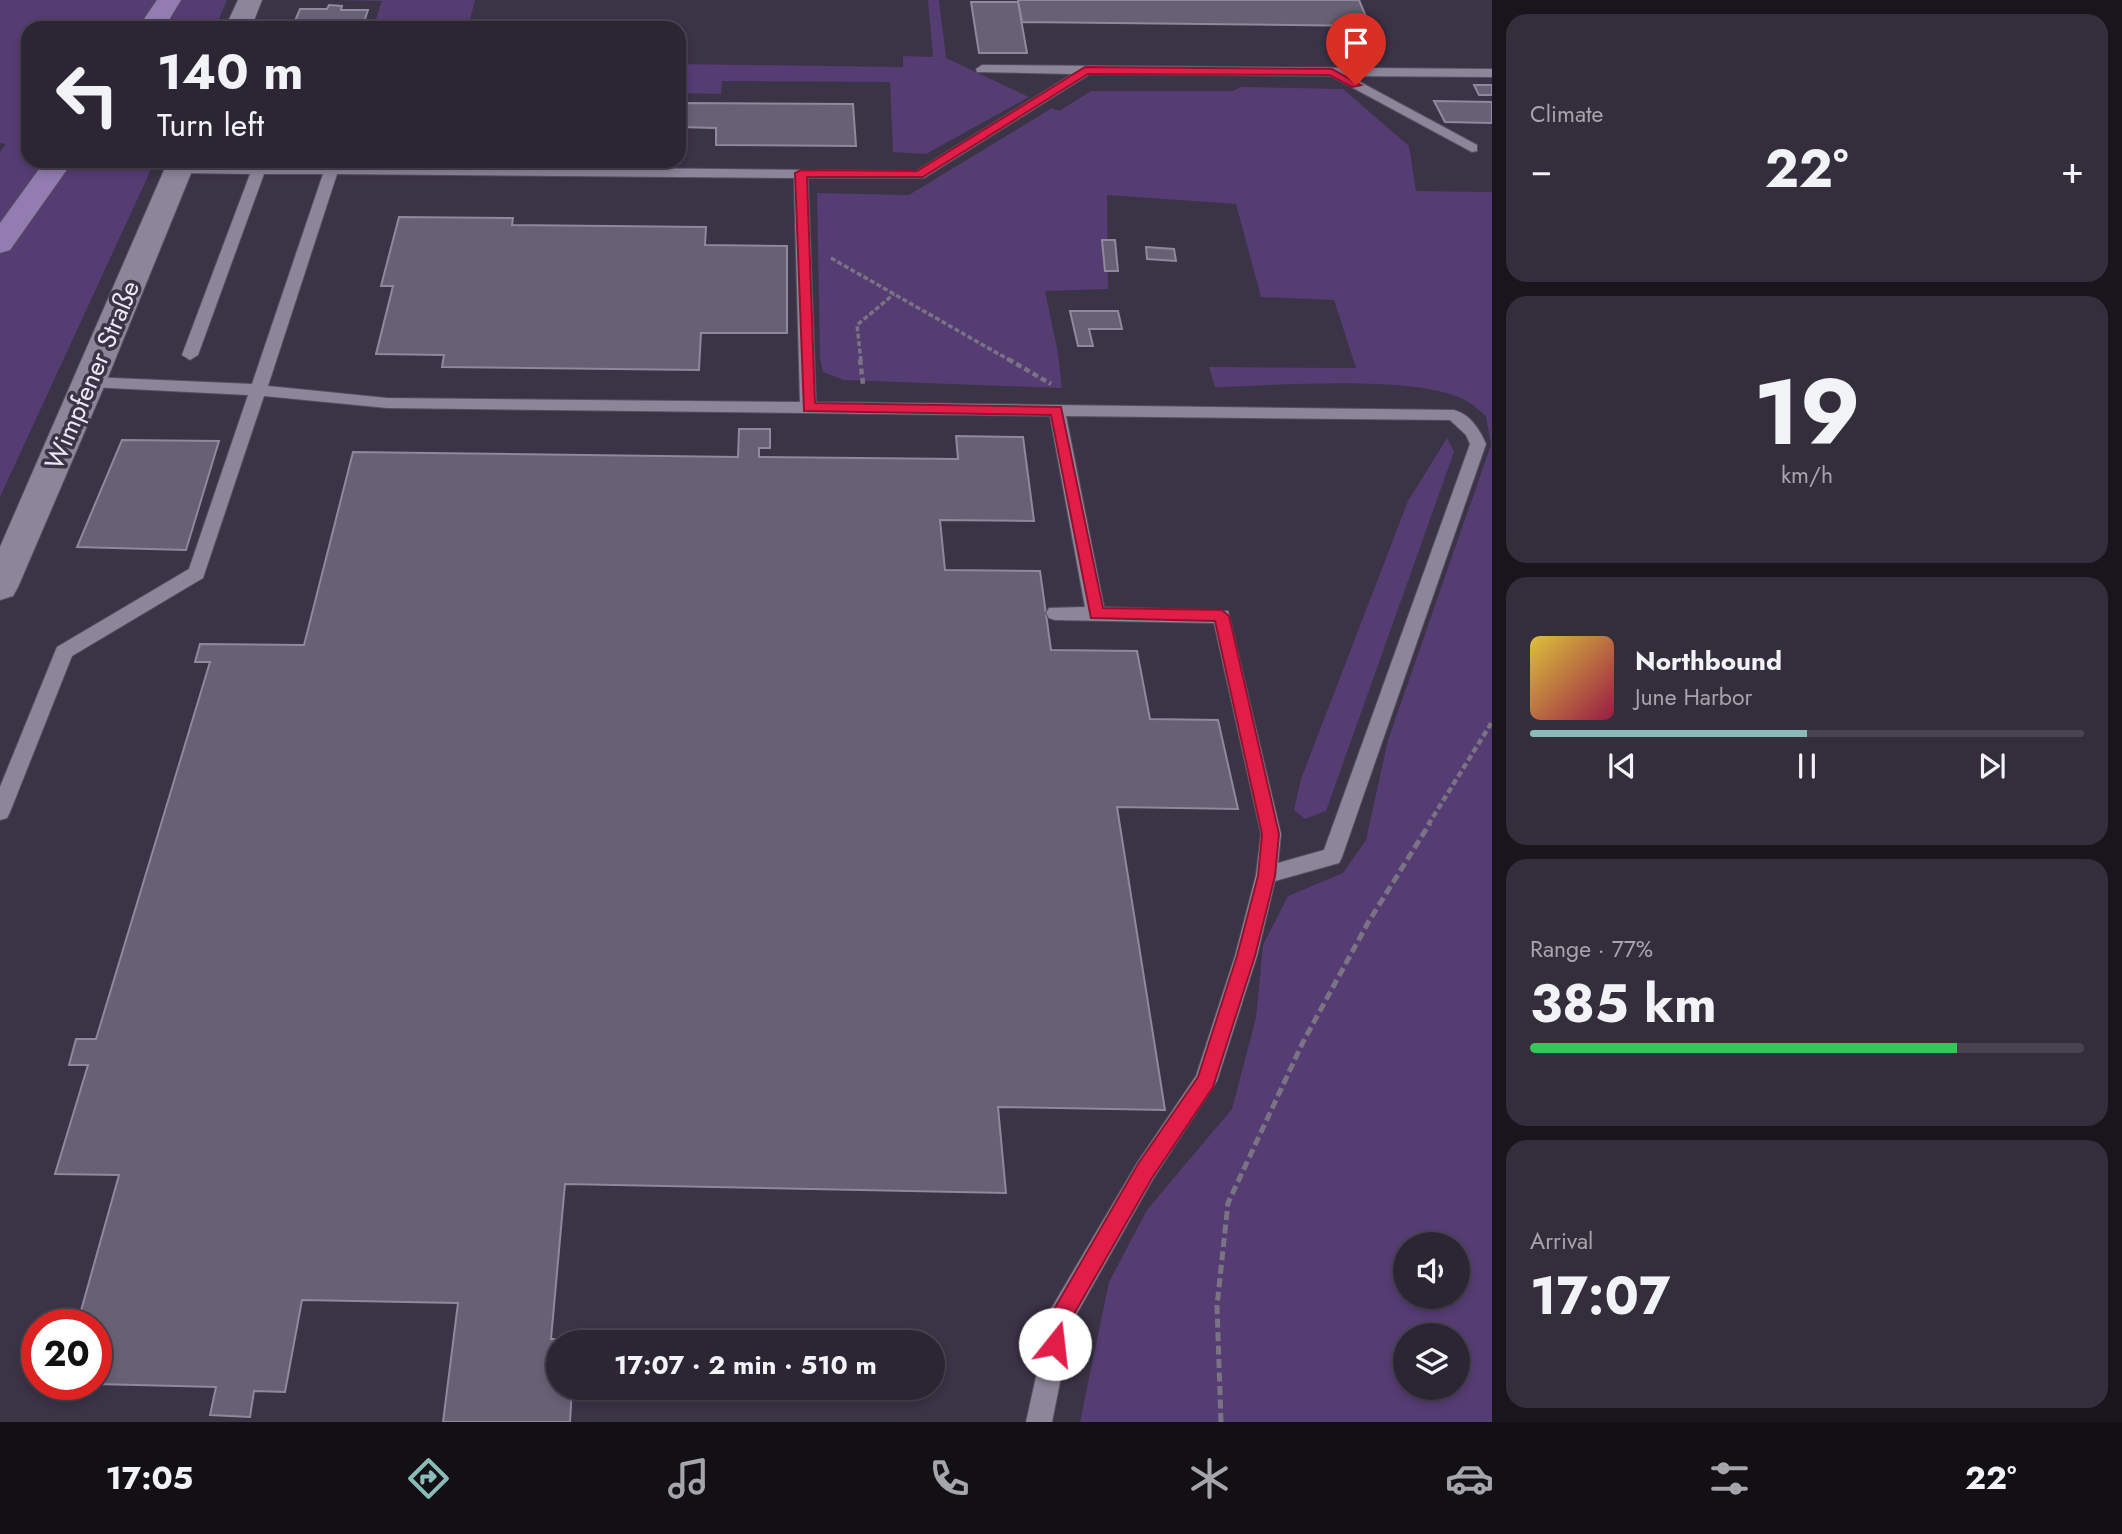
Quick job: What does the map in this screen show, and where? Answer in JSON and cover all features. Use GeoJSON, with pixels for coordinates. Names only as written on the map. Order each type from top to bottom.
{"type":"FeatureCollection","features":[{"type":"Feature","properties":{"kind":"main road"},"geometry":{"type":"LineString","coordinates":[[156,21],[169,0]]}},
{"type":"Feature","properties":{"kind":"main road"},"geometry":{"type":"LineString","coordinates":[[0,230],[54,168]]}},
{"type":"Feature","properties":{"kind":"main road"},"geometry":{"type":"LineString","coordinates":[[0,244],[41,184]]}},
{"type":"Feature","properties":{"kind":"street"},"geometry":{"type":"LineString","coordinates":[[241,21],[250,0]]}},
{"type":"Feature","properties":{"kind":"street","name":"Wimpfener Straße"},"geometry":{"type":"LineString","coordinates":[[0,587],[180,168]]}},
{"type":"Feature","properties":{"kind":"lane"},"geometry":{"type":"LineString","coordinates":[[982,69],[1492,73]]}},
{"type":"Feature","properties":{"kind":"lane"},"geometry":{"type":"LineString","coordinates":[[240,168],[919,174],[1085,71]]}},
{"type":"Feature","properties":{"kind":"lane"},"geometry":{"type":"LineString","coordinates":[[1332,72],[1472,148]]}},
{"type":"Feature","properties":{"kind":"lane"},"geometry":{"type":"LineString","coordinates":[[190,355],[259,169]]}},
{"type":"Feature","properties":{"kind":"lane"},"geometry":{"type":"LineString","coordinates":[[0,812],[64,652],[197,573],[332,170]]}},
{"type":"Feature","properties":{"kind":"lane"},"geometry":{"type":"LineString","coordinates":[[801,173],[808,408]]}},
{"type":"Feature","properties":{"kind":"lane"},"geometry":{"type":"LineString","coordinates":[[90,382],[258,390],[387,403],[1454,415],[1473,432],[1478,444],[1332,857],[1266,876]]}},
{"type":"Feature","properties":{"kind":"lane"},"geometry":{"type":"LineString","coordinates":[[1059,411],[1096,614]]}},
{"type":"Feature","properties":{"kind":"lane"},"geometry":{"type":"LineString","coordinates":[[1039,1422],[1060,1318],[1145,1171],[1206,1081],[1246,956],[1266,876],[1270,834],[1222,616],[1055,613]]}},
{"type":"Feature","properties":{"kind":"path"},"geometry":{"type":"LineString","coordinates":[[803,242],[1061,390],[1059,411]]}},
{"type":"Feature","properties":{"kind":"path"},"geometry":{"type":"LineString","coordinates":[[865,408],[857,325],[894,294]]}},
{"type":"Feature","properties":{"kind":"path"},"geometry":{"type":"LineString","coordinates":[[1221,1422],[1217,1306],[1228,1203],[1303,1042],[1369,921],[1492,722]]}},
{"type":"Feature","properties":{"kind":"shaded area"},"geometry":{"type":"Polygon","coordinates":[[[0,0],[227,0],[218,21],[21,21],[21,168],[152,168],[0,497],[0,152],[6,144],[0,143],[0,0]]]}},
{"type":"Feature","properties":{"kind":"shaded area"},"geometry":{"type":"Polygon","coordinates":[[[333,0],[475,0],[470,21],[375,21],[382,1],[333,0]]]}},
{"type":"Feature","properties":{"kind":"shaded area"},"geometry":{"type":"Polygon","coordinates":[[[928,0],[939,0],[946,58],[1029,97],[926,154],[893,152],[890,82],[722,81],[721,94],[686,93],[686,64],[903,67],[903,56],[933,57],[928,0]]]}},
{"type":"Feature","properties":{"kind":"shaded area"},"geometry":{"type":"Polygon","coordinates":[[[1241,87],[1343,89],[1409,146],[1416,191],[1492,192],[1492,1422],[1080,1422],[1109,1282],[1147,1210],[1232,1109],[1256,1018],[1263,945],[1288,896],[1343,873],[1366,840],[1388,740],[1491,445],[1486,416],[1465,400],[1442,392],[1413,387],[1344,383],[1215,387],[1209,367],[1356,368],[1334,300],[1261,297],[1236,204],[1107,195],[1108,289],[1045,291],[1058,353],[1062,388],[844,380],[823,372],[820,358],[817,193],[909,195],[1052,108],[1059,111],[1091,91],[1233,91],[1241,87]]]}},
{"type":"Feature","properties":{"kind":"shaded area"},"geometry":{"type":"Polygon","coordinates":[[[1447,438],[1454,452],[1326,811],[1305,819],[1294,810],[1301,779],[1408,501],[1447,438]]]}},
{"type":"Feature","properties":{"kind":"building"},"geometry":{"type":"Polygon","coordinates":[[[1018,0],[1359,0],[1370,26],[1022,22],[1018,0]]]}},
{"type":"Feature","properties":{"kind":"building"},"geometry":{"type":"Polygon","coordinates":[[[971,2],[1018,2],[1027,53],[979,53],[971,2]]]}},
{"type":"Feature","properties":{"kind":"building"},"geometry":{"type":"Polygon","coordinates":[[[329,5],[342,6],[341,10],[368,10],[364,21],[295,21],[300,9],[327,9],[329,5]]]}},
{"type":"Feature","properties":{"kind":"building"},"geometry":{"type":"Polygon","coordinates":[[[1474,85],[1492,85],[1492,95],[1479,95],[1474,85]]]}},
{"type":"Feature","properties":{"kind":"building"},"geometry":{"type":"Polygon","coordinates":[[[1434,101],[1492,102],[1492,123],[1445,122],[1434,101]]]}},
{"type":"Feature","properties":{"kind":"building"},"geometry":{"type":"Polygon","coordinates":[[[686,103],[853,104],[856,146],[716,145],[716,128],[686,127],[686,103]]]}},
{"type":"Feature","properties":{"kind":"building"},"geometry":{"type":"Polygon","coordinates":[[[399,217],[513,218],[512,225],[706,227],[705,245],[787,246],[787,333],[701,333],[699,370],[442,367],[444,355],[376,354],[393,286],[381,286],[399,217]]]}},
{"type":"Feature","properties":{"kind":"building"},"geometry":{"type":"Polygon","coordinates":[[[1102,240],[1115,240],[1118,271],[1105,271],[1102,240]]]}},
{"type":"Feature","properties":{"kind":"building"},"geometry":{"type":"Polygon","coordinates":[[[1146,247],[1174,249],[1176,261],[1147,259],[1146,247]]]}},
{"type":"Feature","properties":{"kind":"building"},"geometry":{"type":"Polygon","coordinates":[[[1070,311],[1118,311],[1122,329],[1089,329],[1093,346],[1078,346],[1070,311]]]}},
{"type":"Feature","properties":{"kind":"building"},"geometry":{"type":"Polygon","coordinates":[[[739,429],[770,429],[770,448],[759,448],[759,457],[958,459],[956,436],[1023,437],[1034,521],[940,520],[945,570],[1040,571],[1051,650],[1137,651],[1150,719],[1218,720],[1238,809],[1117,807],[1165,1110],[998,1107],[1006,1193],[565,1184],[552,1330],[546,1330],[546,1400],[571,1400],[570,1422],[443,1422],[458,1303],[302,1300],[285,1392],[254,1391],[250,1417],[210,1415],[216,1387],[112,1384],[112,1309],[81,1309],[119,1175],[55,1174],[88,1065],[69,1065],[76,1039],[96,1039],[210,662],[195,662],[200,644],[304,645],[353,452],[738,457],[739,429]]]}},
{"type":"Feature","properties":{"kind":"building"},"geometry":{"type":"Polygon","coordinates":[[[122,440],[219,441],[186,550],[77,547],[122,440]]]}},
{"type":"Feature","properties":{"kind":"route"},"geometry":{"type":"LineString","coordinates":[[1055,1344],[1060,1318],[1072,1297],[1145,1171],[1206,1081],[1246,956],[1266,876],[1270,834],[1222,616],[1096,614],[1056,411],[808,408],[801,173],[919,174],[1085,71],[1332,72],[1356,85]]}}]}
